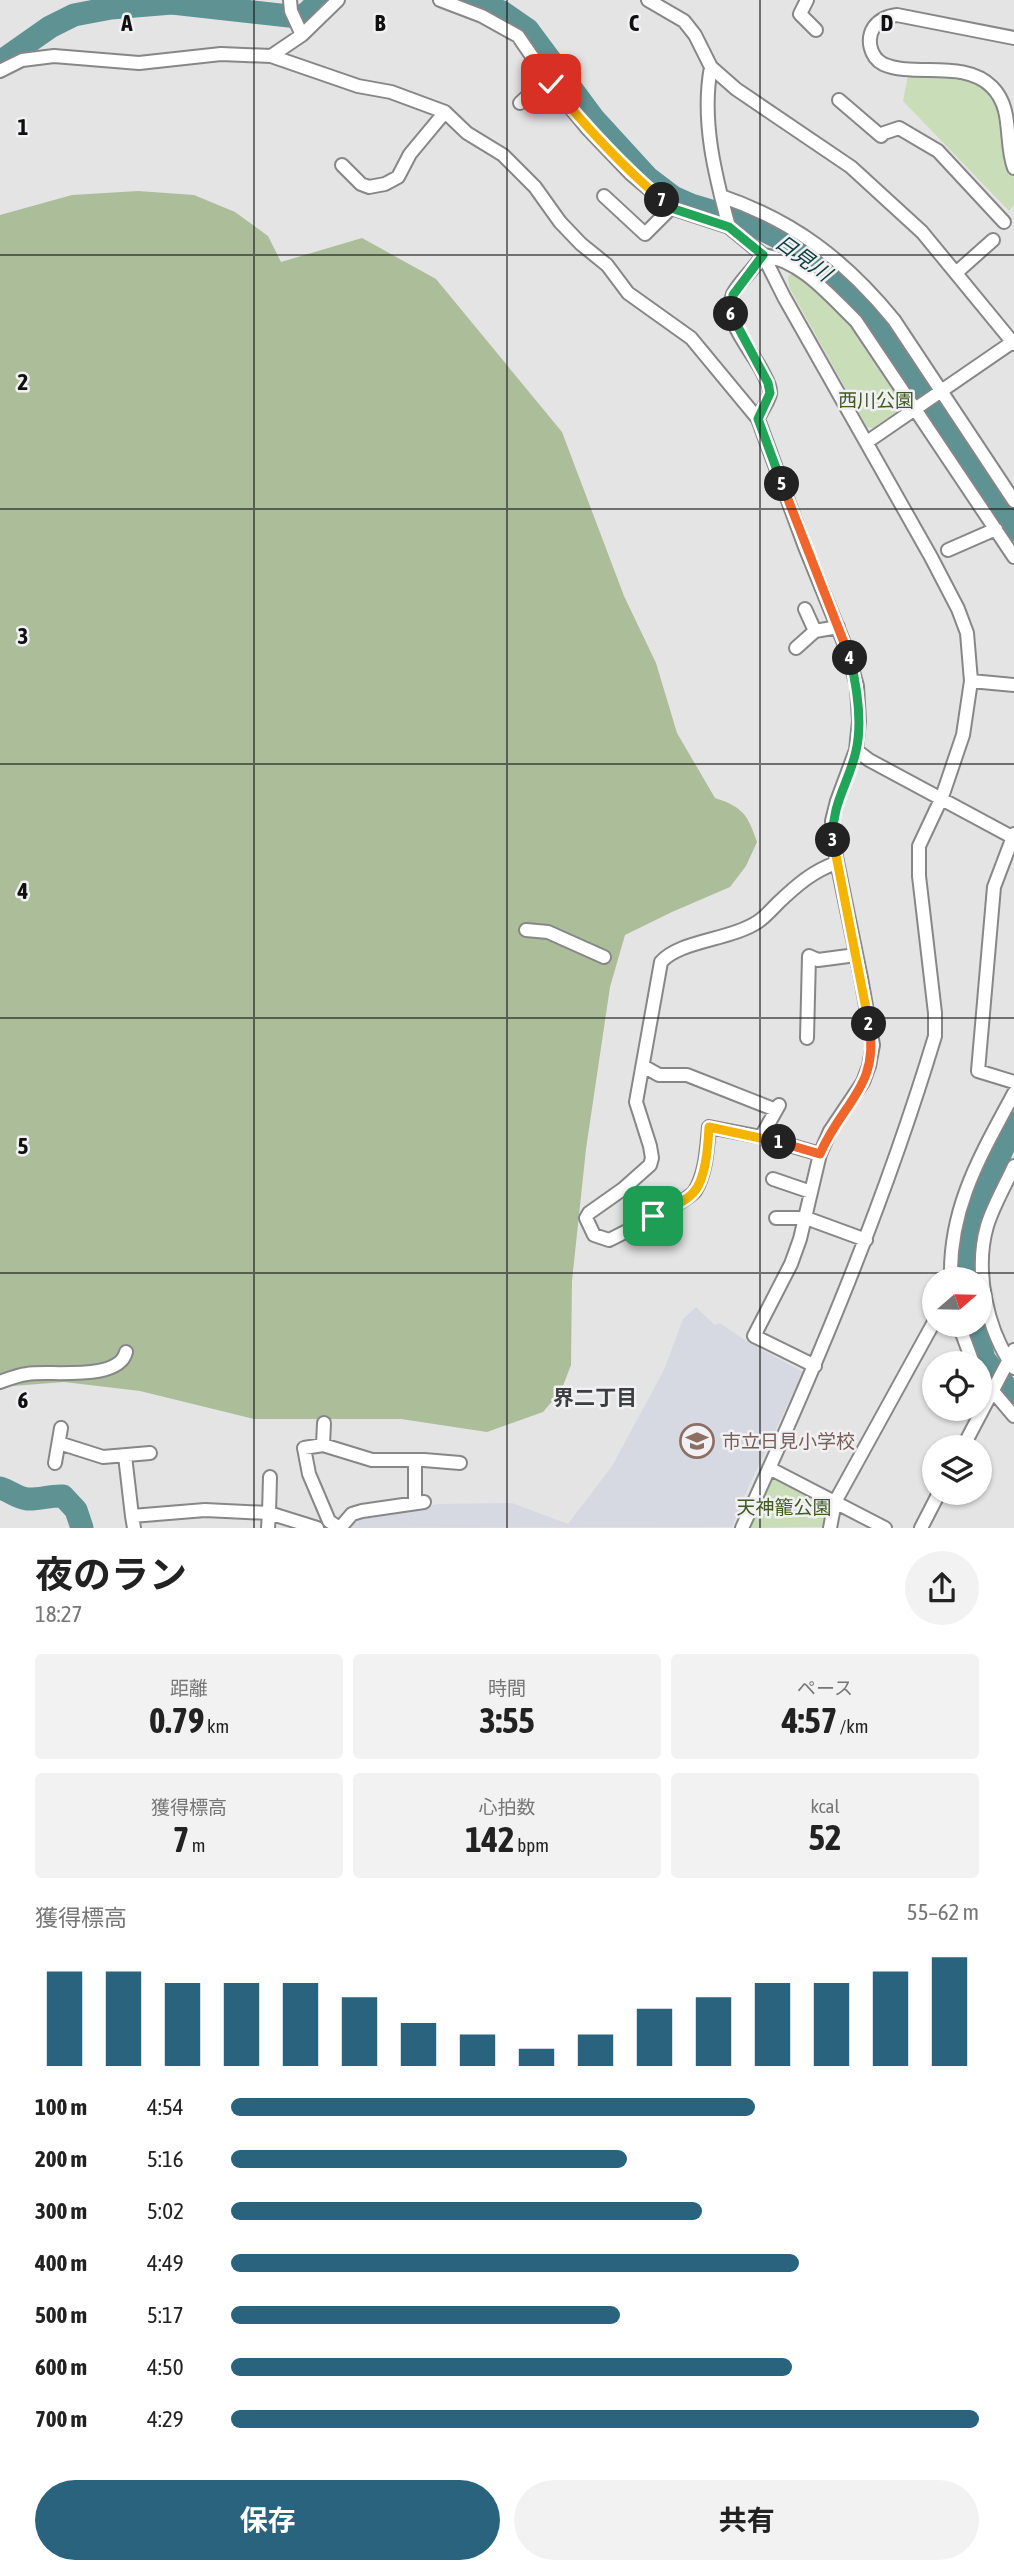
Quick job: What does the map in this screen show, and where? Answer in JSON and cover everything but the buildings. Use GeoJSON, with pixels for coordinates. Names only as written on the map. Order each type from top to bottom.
{"type":"FeatureCollection","features":[{"type":"Feature","properties":{"kind":"street"},"geometry":{"type":"LineString","coordinates":[[271,55],[295,17],[338,0]]}},
{"type":"Feature","properties":{"kind":"street"},"geometry":{"type":"LineString","coordinates":[[440,0],[482,16],[518,36],[587,128],[631,174],[671,208],[729,227],[763,255],[958,609],[967,633],[971,681],[963,735],[942,797],[919,846],[919,876],[935,1013],[934,1036],[866,1240],[815,1366],[742,1528]]}},
{"type":"Feature","properties":{"kind":"street"},"geometry":{"type":"LineString","coordinates":[[648,0],[684,20],[711,67],[736,89],[851,167],[922,232],[1014,343],[867,442]]}},
{"type":"Feature","properties":{"kind":"street"},"geometry":{"type":"LineString","coordinates":[[807,0],[800,14],[816,30]]}},
{"type":"Feature","properties":{"kind":"street"},"geometry":{"type":"LineString","coordinates":[[1014,38],[897,15],[880,21],[871,32],[869,40],[875,56],[885,65],[964,73],[992,86],[1006,110],[1014,168]]}},
{"type":"Feature","properties":{"kind":"street"},"geometry":{"type":"LineString","coordinates":[[0,71],[22,60],[54,56],[139,63],[221,54],[271,55],[358,86],[391,92],[445,112],[467,133],[503,155],[535,187],[574,237],[607,265],[628,293],[691,338],[758,419],[848,653],[857,686],[859,721],[856,751],[832,821],[836,863],[873,1045],[870,1066],[863,1083],[830,1131],[820,1154],[806,1218],[791,1264],[754,1336],[815,1366]]}},
{"type":"Feature","properties":{"kind":"street"},"geometry":{"type":"LineString","coordinates":[[711,67],[707,107],[721,196],[729,227]]}},
{"type":"Feature","properties":{"kind":"street"},"geometry":{"type":"LineString","coordinates":[[520,103],[547,78]]}},
{"type":"Feature","properties":{"kind":"street"},"geometry":{"type":"LineString","coordinates":[[839,100],[881,136],[899,128],[938,151],[1004,222]]}},
{"type":"Feature","properties":{"kind":"street"},"geometry":{"type":"LineString","coordinates":[[342,165],[361,184],[369,187],[392,181],[398,177],[410,154],[445,112]]}},
{"type":"Feature","properties":{"kind":"street"},"geometry":{"type":"LineString","coordinates":[[604,196],[645,234],[671,208]]}},
{"type":"Feature","properties":{"kind":"street"},"geometry":{"type":"LineString","coordinates":[[721,196],[750,206],[807,236],[876,298],[894,320],[1014,501]]}},
{"type":"Feature","properties":{"kind":"street"},"geometry":{"type":"LineString","coordinates":[[957,272],[993,240]]}},
{"type":"Feature","properties":{"kind":"street"},"geometry":{"type":"LineString","coordinates":[[758,419],[770,393],[768,383],[731,318],[730,306],[736,289],[755,269],[763,255]]}},
{"type":"Feature","properties":{"kind":"street"},"geometry":{"type":"LineString","coordinates":[[763,255],[778,257],[790,263],[826,291],[856,321],[1014,557]]}},
{"type":"Feature","properties":{"kind":"street"},"geometry":{"type":"LineString","coordinates":[[948,550],[996,529]]}},
{"type":"Feature","properties":{"kind":"street"},"geometry":{"type":"LineString","coordinates":[[805,609],[815,631]]}},
{"type":"Feature","properties":{"kind":"street"},"geometry":{"type":"LineString","coordinates":[[796,648],[815,631],[838,628]]}},
{"type":"Feature","properties":{"kind":"street"},"geometry":{"type":"LineString","coordinates":[[971,681],[1014,685]]}},
{"type":"Feature","properties":{"kind":"street"},"geometry":{"type":"LineString","coordinates":[[856,751],[1014,837],[994,887],[978,1071],[1014,1082]]}},
{"type":"Feature","properties":{"kind":"street"},"geometry":{"type":"LineString","coordinates":[[820,1154],[761,1137],[709,1127],[702,1171],[692,1195],[632,1230],[608,1240],[594,1235],[587,1224],[589,1213],[623,1189],[650,1165],[650,1146],[636,1102],[662,962],[670,952],[722,938],[759,921],[817,870],[836,863]]}},
{"type":"Feature","properties":{"kind":"street"},"geometry":{"type":"LineString","coordinates":[[526,930],[548,932],[604,957]]}},
{"type":"Feature","properties":{"kind":"street"},"geometry":{"type":"LineString","coordinates":[[807,1038],[809,956],[818,960],[856,955]]}},
{"type":"Feature","properties":{"kind":"street"},"geometry":{"type":"LineString","coordinates":[[643,1066],[659,1075],[687,1075],[777,1108],[761,1137]]}},
{"type":"Feature","properties":{"kind":"street"},"geometry":{"type":"LineString","coordinates":[[950,1267],[960,1202],[1014,1093]]}},
{"type":"Feature","properties":{"kind":"street"},"geometry":{"type":"LineString","coordinates":[[1014,1166],[987,1226],[983,1254],[986,1303],[1012,1360],[992,1392],[1014,1416]]}},
{"type":"Feature","properties":{"kind":"street"},"geometry":{"type":"LineString","coordinates":[[773,1179],[811,1192]]}},
{"type":"Feature","properties":{"kind":"street"},"geometry":{"type":"LineString","coordinates":[[776,1218],[806,1218],[866,1240]]}},
{"type":"Feature","properties":{"kind":"street"},"geometry":{"type":"LineString","coordinates":[[830,1528],[835,1502],[926,1337]]}},
{"type":"Feature","properties":{"kind":"street"},"geometry":{"type":"LineString","coordinates":[[0,1382],[28,1373],[74,1374],[97,1371],[121,1362],[126,1352]]}},
{"type":"Feature","properties":{"kind":"street"},"geometry":{"type":"LineString","coordinates":[[323,1445],[324,1423]]}},
{"type":"Feature","properties":{"kind":"street"},"geometry":{"type":"LineString","coordinates":[[55,1463],[61,1428]]}},
{"type":"Feature","properties":{"kind":"street"},"geometry":{"type":"LineString","coordinates":[[59,1444],[103,1457],[150,1453]]}},
{"type":"Feature","properties":{"kind":"street"},"geometry":{"type":"LineString","coordinates":[[415,1460],[420,1502],[352,1514],[340,1528],[329,1521],[309,1474],[303,1451],[304,1448],[323,1445],[372,1460],[415,1460],[460,1463]]}},
{"type":"Feature","properties":{"kind":"street"},"geometry":{"type":"LineString","coordinates":[[125,1456],[133,1522],[205,1510],[269,1513],[317,1528]]}},
{"type":"Feature","properties":{"kind":"street"},"geometry":{"type":"LineString","coordinates":[[769,1468],[885,1528]]}},
{"type":"Feature","properties":{"kind":"street"},"geometry":{"type":"LineString","coordinates":[[268,1528],[270,1477]]}},
{"type":"Feature","properties":{"kind":"street"},"geometry":{"type":"LineString","coordinates":[[920,1528],[932,1505]]}},
{"type":"Feature","properties":{"kind":"shaded area","name":"市立日見小学校"},"geometry":{"type":"Polygon","coordinates":[[[696,1307],[715,1325],[720,1323],[746,1341],[803,1372],[732,1527],[348,1528],[351,1523],[363,1517],[439,1504],[512,1503],[568,1524],[612,1466],[664,1370],[683,1319],[696,1307]]]}},
{"type":"Feature","properties":{"kind":"green space"},"geometry":{"type":"Polygon","coordinates":[[[908,75],[968,82],[992,96],[1000,108],[1004,125],[1002,142],[1014,178],[1014,205],[1009,211],[903,101],[908,75]]]}},
{"type":"Feature","properties":{"kind":"green space"},"geometry":{"type":"Polygon","coordinates":[[[138,191],[194,195],[235,212],[268,236],[281,262],[362,238],[436,279],[562,432],[624,596],[656,663],[677,733],[715,798],[743,813],[757,842],[746,866],[730,887],[625,935],[610,987],[586,1149],[572,1281],[571,1365],[561,1391],[543,1412],[487,1432],[401,1419],[254,1419],[140,1391],[64,1382],[0,1387],[0,215],[72,195],[138,191]]]}},
{"type":"Feature","properties":{"kind":"green space","name":"西川公園"},"geometry":{"type":"Polygon","coordinates":[[[794,273],[853,327],[904,404],[901,409],[873,428],[867,427],[789,287],[788,276],[794,273]]]}},
{"type":"Feature","properties":{"kind":"green space","name":"天神籠公園"},"geometry":{"type":"Polygon","coordinates":[[[771,1476],[827,1508],[823,1527],[750,1528],[771,1476]]]}},
{"type":"Feature","properties":{"kind":"waterway","name":"日見川"},"geometry":{"type":"LineString","coordinates":[[0,62],[50,27],[74,15],[111,8],[172,3],[298,17],[307,13],[320,0]]}},
{"type":"Feature","properties":{"kind":"waterway","name":"日見川"},"geometry":{"type":"LineString","coordinates":[[472,0],[502,12],[528,30],[594,119],[648,178],[673,197],[745,221],[777,237],[815,263],[854,299],[880,329],[1014,530]]}},
{"type":"Feature","properties":{"kind":"waterway","name":"日見川"},"geometry":{"type":"LineString","coordinates":[[963,1267],[973,1223],[1014,1123]]}},
{"type":"Feature","properties":{"kind":"waterway","name":"日見川"},"geometry":{"type":"LineString","coordinates":[[978,1337],[984,1359],[1014,1397]]}},
{"type":"Feature","properties":{"kind":"waterway"},"geometry":{"type":"LineString","coordinates":[[0,1488],[27,1499],[63,1496],[76,1510],[82,1528]]}},
{"type":"Feature","properties":{"kind":"place","name":"市立日見小学校"},"geometry":{"type":"Point","coordinates":[697,1441]}},
{"type":"Feature","properties":{"kind":"district","name":"界二丁目"},"geometry":{"type":"Point","coordinates":[595,1398]}},
{"type":"Feature","properties":{"kind":"route"},"geometry":{"type":"LineString","coordinates":[[551,84],[587,128],[631,174],[671,208],[729,227],[763,255],[755,269],[736,289],[730,306],[731,318],[768,383],[770,393],[758,419],[848,653],[857,686],[859,721],[856,751],[832,821],[838,872],[873,1045],[870,1066],[863,1083],[830,1131],[820,1154],[761,1137],[709,1127],[702,1171],[692,1195],[653,1216]]}}]}
